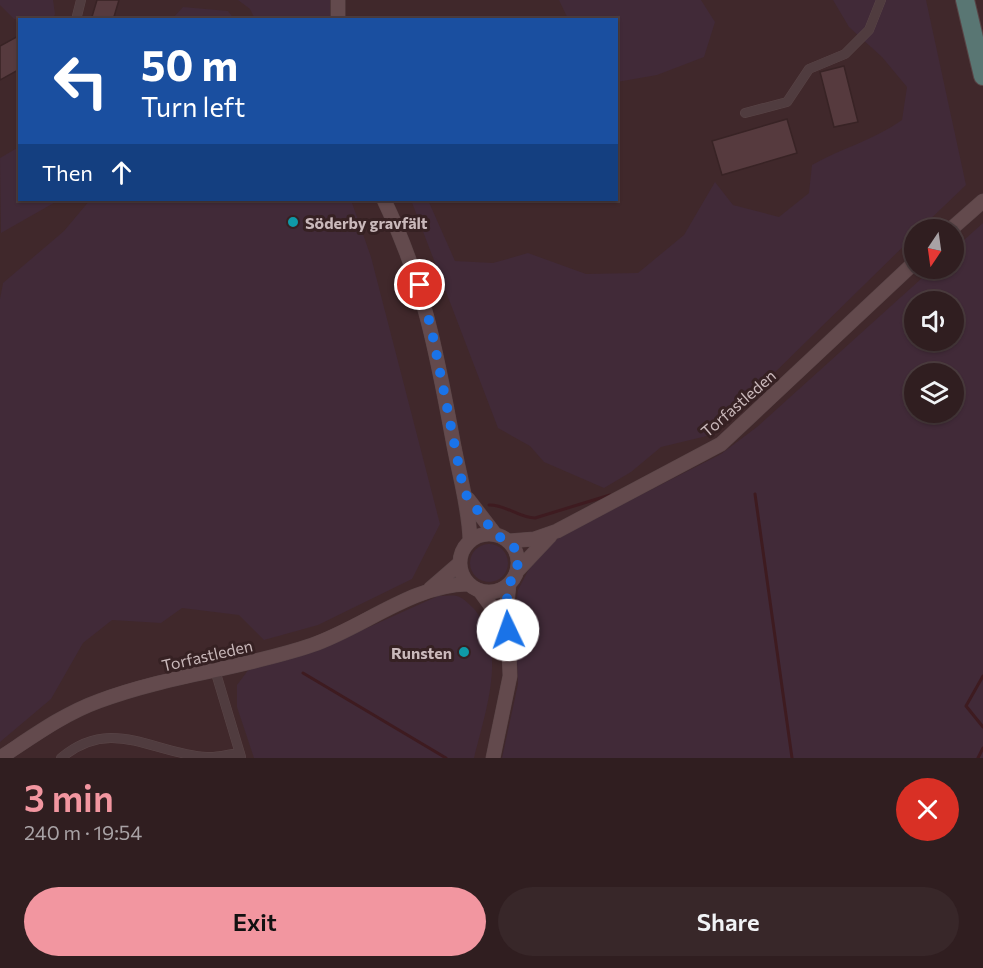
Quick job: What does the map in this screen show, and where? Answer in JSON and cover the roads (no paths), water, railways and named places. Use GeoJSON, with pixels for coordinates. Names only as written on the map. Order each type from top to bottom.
{"type":"FeatureCollection","features":[{"type":"Feature","properties":{"kind":"highway"},"geometry":{"type":"LineString","coordinates":[[965,0],[983,76]]}},
{"type":"Feature","properties":{"kind":"street"},"geometry":{"type":"LineString","coordinates":[[76,18],[81,0]]}},
{"type":"Feature","properties":{"kind":"street"},"geometry":{"type":"LineString","coordinates":[[338,0],[338,18]]}},
{"type":"Feature","properties":{"kind":"street"},"geometry":{"type":"LineString","coordinates":[[744,113],[787,102],[809,69],[845,54],[869,30],[881,0]]}},
{"type":"Feature","properties":{"kind":"street"},"geometry":{"type":"LineString","coordinates":[[384,201],[402,236],[424,300],[464,492],[470,540],[461,555],[460,563],[474,587],[500,617],[509,643]]}},
{"type":"Feature","properties":{"kind":"street"},"geometry":{"type":"LineString","coordinates":[[961,219],[983,201]]}},
{"type":"Feature","properties":{"kind":"street","name":"Torfastleden"},"geometry":{"type":"LineString","coordinates":[[508,541],[534,539],[557,531],[721,444],[904,272]]}},
{"type":"Feature","properties":{"kind":"street"},"geometry":{"type":"LineString","coordinates":[[464,492],[495,534],[508,541],[518,557],[517,571],[509,584],[507,605],[508,692],[493,758]]}},
{"type":"Feature","properties":{"kind":"street","name":"Torfastleden"},"geometry":{"type":"LineString","coordinates":[[517,571],[529,555],[557,531]]}},
{"type":"Feature","properties":{"kind":"street"},"geometry":{"type":"LineString","coordinates":[[470,540],[486,534],[495,534]]}},
{"type":"Feature","properties":{"kind":"street","name":"Torfastleden"},"geometry":{"type":"LineString","coordinates":[[426,592],[460,563]]}},
{"type":"Feature","properties":{"kind":"street","name":"Torfastleden"},"geometry":{"type":"LineString","coordinates":[[0,758],[54,722],[98,701],[134,689],[313,645],[426,592],[455,584],[474,587]]}},
{"type":"Feature","properties":{"kind":"street"},"geometry":{"type":"LineString","coordinates":[[474,587],[495,591],[509,584]]}},
{"type":"Feature","properties":{"kind":"street"},"geometry":{"type":"LineString","coordinates":[[61,758],[90,742],[112,736],[208,757],[241,755],[215,670]]}},
{"type":"Feature","properties":{"kind":"waterway"},"geometry":{"type":"LineString","coordinates":[[755,494],[792,758]]}},
{"type":"Feature","properties":{"kind":"waterway"},"geometry":{"type":"LineString","coordinates":[[489,505],[535,518],[610,495]]}},
{"type":"Feature","properties":{"kind":"waterway"},"geometry":{"type":"LineString","coordinates":[[303,673],[446,758]]}},
{"type":"Feature","properties":{"kind":"waterway"},"geometry":{"type":"LineString","coordinates":[[983,676],[966,706],[983,727]]}},
{"type":"Feature","properties":{"kind":"waterway"},"geometry":{"type":"LineString","coordinates":[[978,758],[983,748]]}},
{"type":"Feature","properties":{"kind":"place","name":"Söderby gravfält"},"geometry":{"type":"Point","coordinates":[293,222]}},
{"type":"Feature","properties":{"kind":"place","name":"Runsten"},"geometry":{"type":"Point","coordinates":[464,652]}}]}
